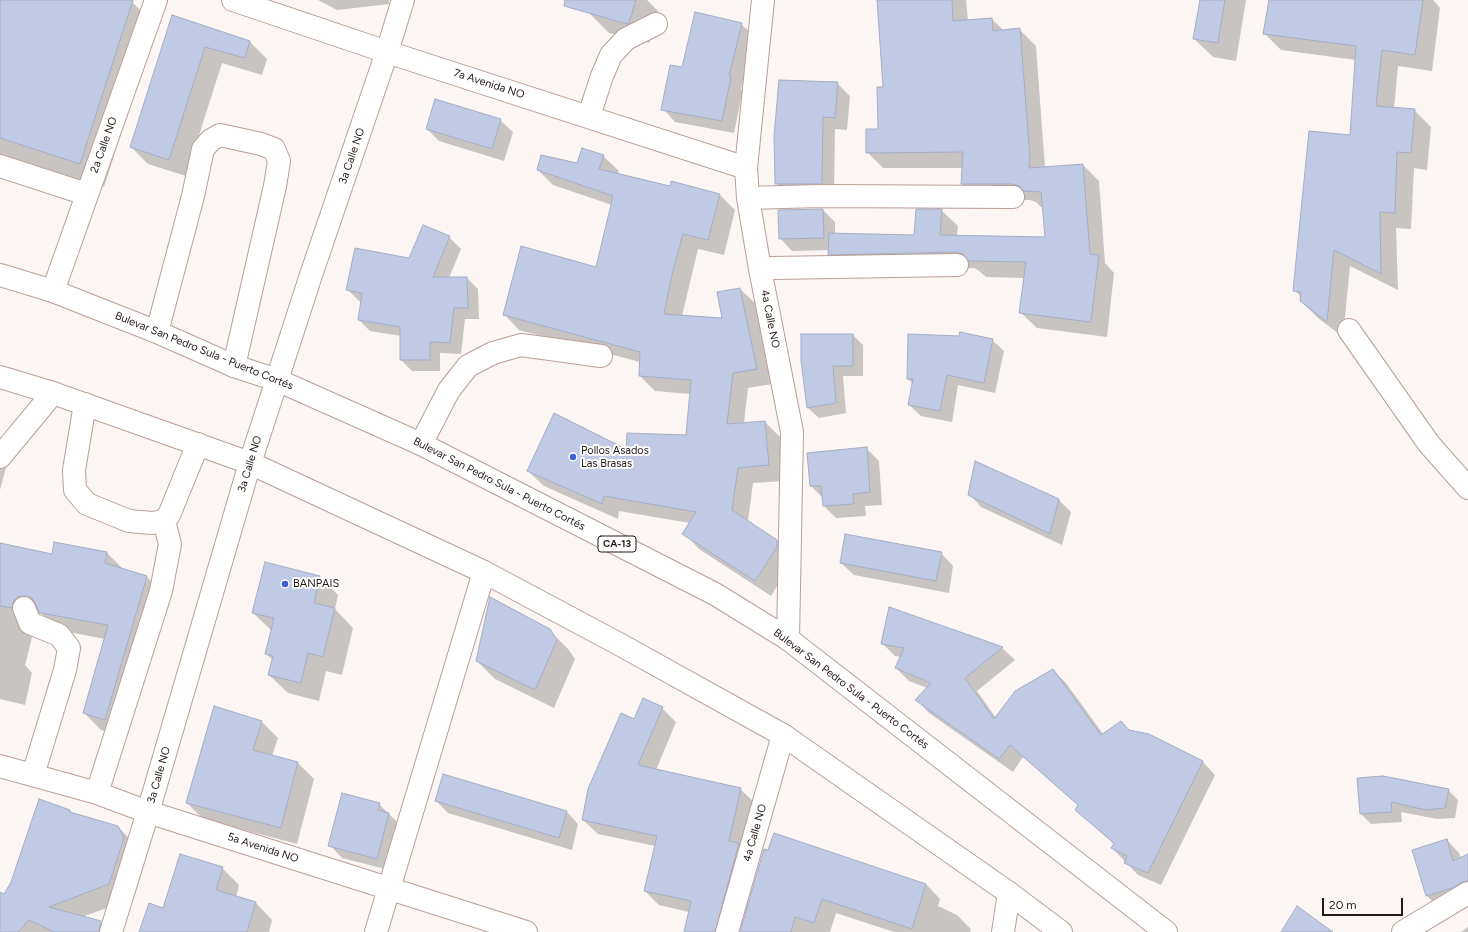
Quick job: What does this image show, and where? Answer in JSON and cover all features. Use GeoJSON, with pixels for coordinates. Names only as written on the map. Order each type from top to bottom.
{"type":"FeatureCollection","features":[{"type":"Feature","properties":{"kind":"main road","name":"2a Calle NO"},"geometry":{"type":"LineString","coordinates":[[53,291],[86,194],[156,0]]}},
{"type":"Feature","properties":{"kind":"main road","name":"7a Avenida NO"},"geometry":{"type":"LineString","coordinates":[[233,0],[387,52],[589,116],[746,168]]}},
{"type":"Feature","properties":{"kind":"main road","name":"3a Calle NO"},"geometry":{"type":"LineString","coordinates":[[111,932],[148,812],[250,463],[403,0]]}},
{"type":"Feature","properties":{"kind":"main road","name":"4a Calle NO"},"geometry":{"type":"LineString","coordinates":[[762,0],[746,168],[748,198],[760,269],[792,432],[788,639]]}},
{"type":"Feature","properties":{"kind":"main road"},"geometry":{"type":"LineString","coordinates":[[589,116],[602,76],[611,55],[626,39],[656,24]]}},
{"type":"Feature","properties":{"kind":"main road"},"geometry":{"type":"LineString","coordinates":[[158,332],[193,196],[203,149],[211,140],[220,135],[261,144],[274,149],[279,161],[275,186],[234,366]]}},
{"type":"Feature","properties":{"kind":"main road"},"geometry":{"type":"LineString","coordinates":[[0,166],[86,194]]}},
{"type":"Feature","properties":{"kind":"main road"},"geometry":{"type":"LineString","coordinates":[[748,198],[820,196],[1013,197]]}},
{"type":"Feature","properties":{"kind":"main road"},"geometry":{"type":"LineString","coordinates":[[760,269],[957,265]]}},
{"type":"Feature","properties":{"kind":"main road","name":"Bulevar San Pedro Sula - Puerto Cortés"},"geometry":{"type":"LineString","coordinates":[[0,275],[53,291],[158,332],[234,366],[277,380],[421,444],[715,594],[788,639],[1166,932]]}},
{"type":"Feature","properties":{"kind":"main road"},"geometry":{"type":"LineString","coordinates":[[1349,330],[1429,444],[1468,488]]}},
{"type":"Feature","properties":{"kind":"main road"},"geometry":{"type":"LineString","coordinates":[[421,444],[449,390],[468,366],[493,353],[521,345],[601,356]]}},
{"type":"Feature","properties":{"kind":"main road"},"geometry":{"type":"LineString","coordinates":[[0,377],[85,404],[250,463],[484,572],[783,734],[1009,893],[1061,932]]}},
{"type":"Feature","properties":{"kind":"main road"},"geometry":{"type":"LineString","coordinates":[[0,457],[53,393]]}},
{"type":"Feature","properties":{"kind":"main road"},"geometry":{"type":"LineString","coordinates":[[85,404],[74,470],[75,490],[87,504],[129,521],[152,523],[164,521],[169,515],[198,444]]}},
{"type":"Feature","properties":{"kind":"main road"},"geometry":{"type":"LineString","coordinates":[[97,793],[161,591],[170,544],[164,521]]}},
{"type":"Feature","properties":{"kind":"main road"},"geometry":{"type":"LineString","coordinates":[[376,932],[484,572]]}},
{"type":"Feature","properties":{"kind":"main road"},"geometry":{"type":"LineString","coordinates":[[24,608],[30,623],[59,635],[69,648],[65,670],[33,775]]}},
{"type":"Feature","properties":{"kind":"main road","name":"4a Calle NO"},"geometry":{"type":"LineString","coordinates":[[727,932],[783,734]]}},
{"type":"Feature","properties":{"kind":"main road","name":"5a Avenida NO"},"geometry":{"type":"LineString","coordinates":[[0,766],[97,793],[148,812],[526,932]]}},
{"type":"Feature","properties":{"kind":"main road"},"geometry":{"type":"LineString","coordinates":[[1003,932],[1009,893]]}},
{"type":"Feature","properties":{"kind":"main road"},"geometry":{"type":"LineString","coordinates":[[1403,932],[1468,893]]}},
{"type":"Feature","properties":{"kind":"building"},"geometry":{"type":"Polygon","coordinates":[[[0,0],[133,0],[80,164],[0,138],[0,0]]]}},
{"type":"Feature","properties":{"kind":"building"},"geometry":{"type":"Polygon","coordinates":[[[565,0],[636,0],[629,23],[627,24],[564,6],[565,0]]]}},
{"type":"Feature","properties":{"kind":"building"},"geometry":{"type":"Polygon","coordinates":[[[877,0],[952,0],[953,21],[992,18],[993,31],[1020,28],[1030,157],[1029,168],[1083,164],[1090,254],[1099,255],[1091,322],[1019,313],[1026,262],[968,261],[963,254],[957,252],[828,255],[829,233],[914,235],[916,209],[942,209],[940,235],[1045,237],[1041,192],[1024,191],[1019,186],[1013,184],[961,184],[963,152],[866,153],[866,129],[878,129],[877,87],[883,87],[877,0]]]}},
{"type":"Feature","properties":{"kind":"building"},"geometry":{"type":"Polygon","coordinates":[[[1200,0],[1225,0],[1218,43],[1193,39],[1200,0]]]}},
{"type":"Feature","properties":{"kind":"building"},"geometry":{"type":"Polygon","coordinates":[[[1269,0],[1423,0],[1415,55],[1382,50],[1376,106],[1415,109],[1411,153],[1397,152],[1395,213],[1380,212],[1381,274],[1334,250],[1327,322],[1300,301],[1301,292],[1293,291],[1309,131],[1350,135],[1356,46],[1263,34],[1269,0]]]}},
{"type":"Feature","properties":{"kind":"building"},"geometry":{"type":"Polygon","coordinates":[[[695,12],[742,23],[729,76],[731,77],[722,121],[661,110],[670,65],[682,67],[695,12]]]}},
{"type":"Feature","properties":{"kind":"building"},"geometry":{"type":"Polygon","coordinates":[[[172,15],[250,41],[245,58],[205,47],[169,160],[130,147],[172,15]]]}},
{"type":"Feature","properties":{"kind":"building"},"geometry":{"type":"Polygon","coordinates":[[[779,80],[838,82],[835,118],[823,117],[822,184],[775,184],[774,136],[779,80]]]}},
{"type":"Feature","properties":{"kind":"building"},"geometry":{"type":"Polygon","coordinates":[[[435,99],[501,119],[492,149],[426,129],[435,99]]]}},
{"type":"Feature","properties":{"kind":"building"},"geometry":{"type":"Polygon","coordinates":[[[582,148],[604,155],[599,169],[670,186],[671,181],[720,194],[708,240],[683,234],[672,275],[664,314],[722,318],[717,292],[740,288],[757,369],[733,373],[727,424],[765,421],[769,465],[738,468],[732,510],[777,540],[777,547],[755,581],[682,534],[696,512],[604,496],[602,504],[527,471],[554,413],[626,449],[627,433],[686,435],[691,380],[639,376],[640,352],[503,315],[521,246],[596,267],[613,196],[537,170],[541,155],[577,163],[582,148]]]}},
{"type":"Feature","properties":{"kind":"building"},"geometry":{"type":"Polygon","coordinates":[[[823,209],[824,238],[779,239],[778,210],[823,209]]]}},
{"type":"Feature","properties":{"kind":"building"},"geometry":{"type":"Polygon","coordinates":[[[423,225],[450,236],[433,277],[467,277],[468,308],[454,308],[450,343],[430,342],[430,360],[400,360],[400,327],[358,320],[362,293],[346,290],[355,248],[409,258],[423,225]]]}},
{"type":"Feature","properties":{"kind":"building"},"geometry":{"type":"Polygon","coordinates":[[[960,332],[993,339],[984,383],[947,375],[940,411],[908,405],[913,379],[907,379],[908,334],[959,336],[960,332]]]}},
{"type":"Feature","properties":{"kind":"building"},"geometry":{"type":"Polygon","coordinates":[[[801,334],[853,334],[853,366],[833,366],[836,403],[807,408],[801,361],[801,334]]]}},
{"type":"Feature","properties":{"kind":"building"},"geometry":{"type":"Polygon","coordinates":[[[867,447],[870,492],[853,494],[854,504],[823,506],[821,486],[810,486],[807,453],[867,447]]]}},
{"type":"Feature","properties":{"kind":"building"},"geometry":{"type":"Polygon","coordinates":[[[975,461],[1059,499],[1050,534],[968,495],[975,461]]]}},
{"type":"Feature","properties":{"kind":"building"},"geometry":{"type":"Polygon","coordinates":[[[845,534],[942,552],[936,581],[840,563],[845,534]]]}},
{"type":"Feature","properties":{"kind":"building"},"geometry":{"type":"Polygon","coordinates":[[[54,542],[107,552],[105,563],[147,576],[105,720],[83,713],[108,625],[40,613],[32,598],[26,596],[20,596],[14,600],[12,608],[0,606],[0,543],[52,554],[54,542]]]}},
{"type":"Feature","properties":{"kind":"building"},"geometry":{"type":"Polygon","coordinates":[[[265,562],[320,576],[314,603],[335,608],[323,657],[308,653],[301,683],[268,675],[273,656],[265,654],[274,618],[252,613],[265,562]]]}},
{"type":"Feature","properties":{"kind":"building"},"geometry":{"type":"Polygon","coordinates":[[[490,597],[550,629],[557,640],[535,690],[476,661],[490,597]]]}},
{"type":"Feature","properties":{"kind":"building"},"geometry":{"type":"Polygon","coordinates":[[[889,607],[1003,647],[965,678],[994,719],[1015,691],[1053,669],[1101,735],[1121,721],[1129,730],[1149,734],[1203,761],[1148,873],[1124,863],[1127,856],[1111,848],[1114,843],[1075,810],[1078,805],[1010,745],[999,759],[915,700],[931,683],[895,668],[904,648],[881,644],[889,607]]]}},
{"type":"Feature","properties":{"kind":"building"},"geometry":{"type":"Polygon","coordinates":[[[643,698],[663,707],[638,765],[741,788],[729,841],[739,843],[715,932],[684,932],[691,901],[644,891],[657,836],[582,820],[588,789],[621,713],[634,719],[643,698]]]}},
{"type":"Feature","properties":{"kind":"building"},"geometry":{"type":"Polygon","coordinates":[[[214,706],[262,721],[253,750],[298,762],[281,828],[186,803],[214,706]]]}},
{"type":"Feature","properties":{"kind":"building"},"geometry":{"type":"Polygon","coordinates":[[[443,774],[567,811],[559,838],[435,801],[443,774]]]}},
{"type":"Feature","properties":{"kind":"building"},"geometry":{"type":"Polygon","coordinates":[[[1383,776],[1449,789],[1445,808],[1426,810],[1391,802],[1392,812],[1360,814],[1357,778],[1383,776]]]}},
{"type":"Feature","properties":{"kind":"building"},"geometry":{"type":"Polygon","coordinates":[[[342,793],[380,803],[378,810],[389,813],[377,859],[328,846],[342,793]]]}},
{"type":"Feature","properties":{"kind":"building"},"geometry":{"type":"Polygon","coordinates":[[[39,799],[70,810],[70,812],[118,826],[124,838],[109,884],[49,907],[101,921],[99,932],[54,932],[29,920],[18,932],[0,932],[0,892],[4,894],[11,882],[39,799]]]}},
{"type":"Feature","properties":{"kind":"building"},"geometry":{"type":"Polygon","coordinates":[[[774,833],[926,884],[912,929],[822,899],[814,923],[795,917],[791,932],[740,932],[764,849],[768,850],[774,833]]]}},
{"type":"Feature","properties":{"kind":"building"},"geometry":{"type":"Polygon","coordinates":[[[1447,839],[1453,861],[1468,854],[1468,881],[1462,882],[1452,888],[1426,896],[1412,850],[1447,839]]]}},
{"type":"Feature","properties":{"kind":"building"},"geometry":{"type":"Polygon","coordinates":[[[180,854],[223,867],[216,890],[256,902],[247,932],[139,932],[149,903],[163,908],[180,854]]]}},
{"type":"Feature","properties":{"kind":"building"},"geometry":{"type":"Polygon","coordinates":[[[1297,906],[1333,932],[1281,932],[1297,906]]]}},
{"type":"Feature","properties":{"kind":"place","name":"Pollos Asados Las Brasas"},"geometry":{"type":"Point","coordinates":[573,457]}},
{"type":"Feature","properties":{"kind":"place","name":"BANPAIS"},"geometry":{"type":"Point","coordinates":[285,584]}}]}
